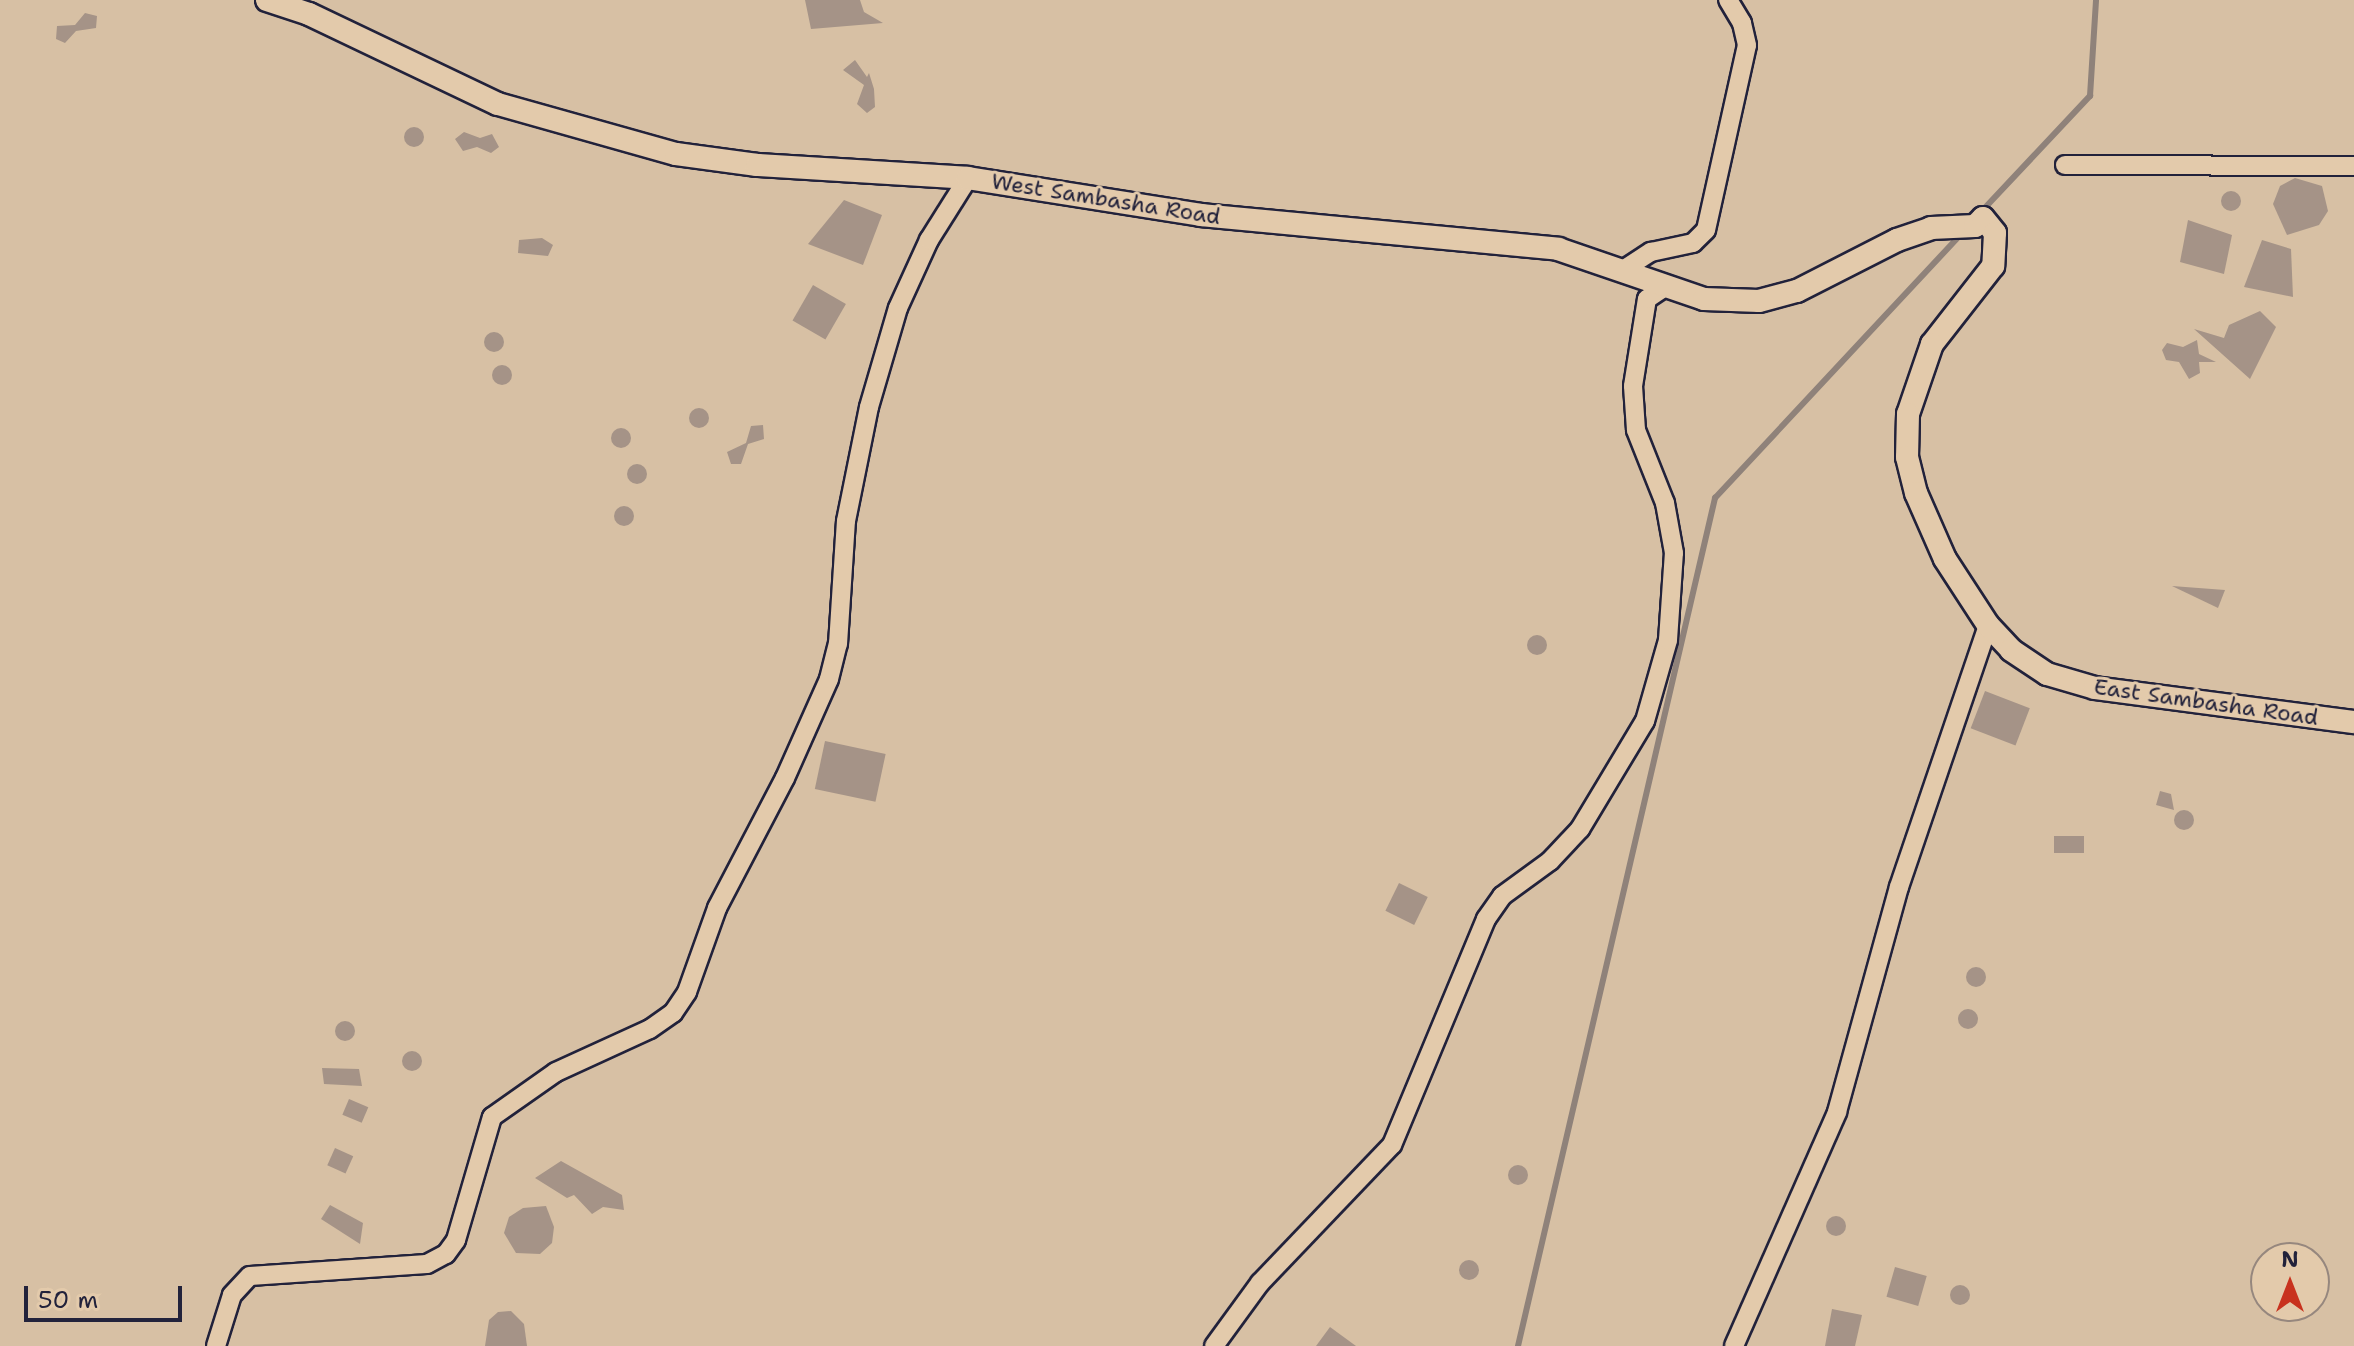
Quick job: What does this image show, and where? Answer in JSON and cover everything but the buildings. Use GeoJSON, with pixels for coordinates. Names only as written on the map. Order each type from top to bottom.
{"type":"FeatureCollection","features":[{"type":"Feature","properties":{"kind":"street","name":"West Sambasha Road"},"geometry":{"type":"LineString","coordinates":[[267,0],[309,14],[498,104],[627,143],[757,165],[968,178],[1201,215],[1558,249],[1626,268],[1665,287],[1704,299],[1759,301],[1824,280],[1897,240],[1950,227],[1975,226],[1983,218],[1995,233]]}},
{"type":"Feature","properties":{"kind":"street"},"geometry":{"type":"LineString","coordinates":[[1626,268],[1651,252],[1693,243],[1706,230],[1747,45],[1742,23],[1728,0]]}},
{"type":"Feature","properties":{"kind":"street"},"geometry":{"type":"LineString","coordinates":[[2065,165],[2354,166]]}},
{"type":"Feature","properties":{"kind":"street"},"geometry":{"type":"LineString","coordinates":[[216,1346],[232,1295],[250,1276],[427,1264],[446,1254],[456,1240],[492,1117],[556,1072],[650,1029],[673,1013],[687,992],[717,908],[785,778],[829,679],[838,644],[846,521],[869,407],[898,308],[929,240],[968,178]]}},
{"type":"Feature","properties":{"kind":"street","name":"East Sambasha Road"},"geometry":{"type":"LineString","coordinates":[[1995,233],[1993,266],[1932,344],[1908,414],[1907,457],[1916,493],[1945,559],[1988,625],[2011,650],[2047,674],[2095,688],[2354,722]]}},
{"type":"Feature","properties":{"kind":"street"},"geometry":{"type":"LineString","coordinates":[[1214,1346],[1260,1283],[1392,1145],[1486,919],[1502,896],[1550,861],[1580,829],[1645,721],[1668,640],[1674,553],[1665,503],[1636,430],[1633,386],[1647,299],[1665,287]]}},
{"type":"Feature","properties":{"kind":"street"},"geometry":{"type":"LineString","coordinates":[[1734,1346],[1837,1112],[1899,887],[1988,625]]}},
{"type":"Feature","properties":{"kind":"waterway"},"geometry":{"type":"LineString","coordinates":[[1980,213],[2090,96],[2096,0]]}},
{"type":"Feature","properties":{"kind":"waterway"},"geometry":{"type":"LineString","coordinates":[[1518,1346],[1715,498],[1962,233]]}}]}
